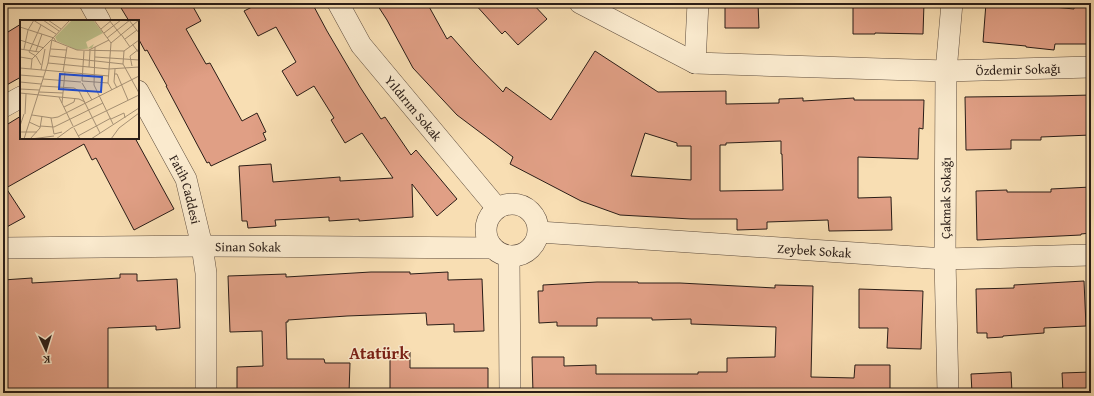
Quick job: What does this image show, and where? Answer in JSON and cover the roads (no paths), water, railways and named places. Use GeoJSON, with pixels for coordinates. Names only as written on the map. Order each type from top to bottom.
{"type":"FeatureCollection","features":[{"type":"Feature","properties":{"kind":"street"},"geometry":{"type":"LineString","coordinates":[[90,3],[99,20]]}},
{"type":"Feature","properties":{"kind":"street","name":"Yıldırım Sokak"},"geometry":{"type":"LineString","coordinates":[[338,3],[360,45],[497,208]]}},
{"type":"Feature","properties":{"kind":"street"},"geometry":{"type":"LineString","coordinates":[[580,3],[695,63],[698,3]]}},
{"type":"Feature","properties":{"kind":"street","name":"Çakmak Sokağı"},"geometry":{"type":"LineString","coordinates":[[948,393],[945,260],[946,70],[952,3]]}},
{"type":"Feature","properties":{"kind":"street","name":"Özdemir Sokağı"},"geometry":{"type":"LineString","coordinates":[[695,63],[946,70],[1091,67]]}},
{"type":"Feature","properties":{"kind":"street","name":"Fatih Caddesi"},"geometry":{"type":"LineString","coordinates":[[139,93],[186,179],[202,246],[206,272],[206,393]]}},
{"type":"Feature","properties":{"kind":"street"},"geometry":{"type":"LineString","coordinates":[[3,107],[20,98]]}},
{"type":"Feature","properties":{"kind":"street"},"geometry":{"type":"LineString","coordinates":[[515,203],[530,210],[535,216],[539,232],[533,247],[519,256],[501,252],[488,240],[486,232],[487,222],[491,214],[497,208],[506,204],[515,203]]}},
{"type":"Feature","properties":{"kind":"street","name":"Zeybek Sokak"},"geometry":{"type":"LineString","coordinates":[[539,232],[945,260],[1091,255]]}},
{"type":"Feature","properties":{"kind":"street","name":"Sinan Sokak"},"geometry":{"type":"LineString","coordinates":[[3,248],[202,246],[501,252]]}},
{"type":"Feature","properties":{"kind":"street"},"geometry":{"type":"LineString","coordinates":[[501,252],[510,393]]}},
{"type":"Feature","properties":{"kind":"district","name":"Atatürk"},"geometry":{"type":"Point","coordinates":[379,352]}}]}
